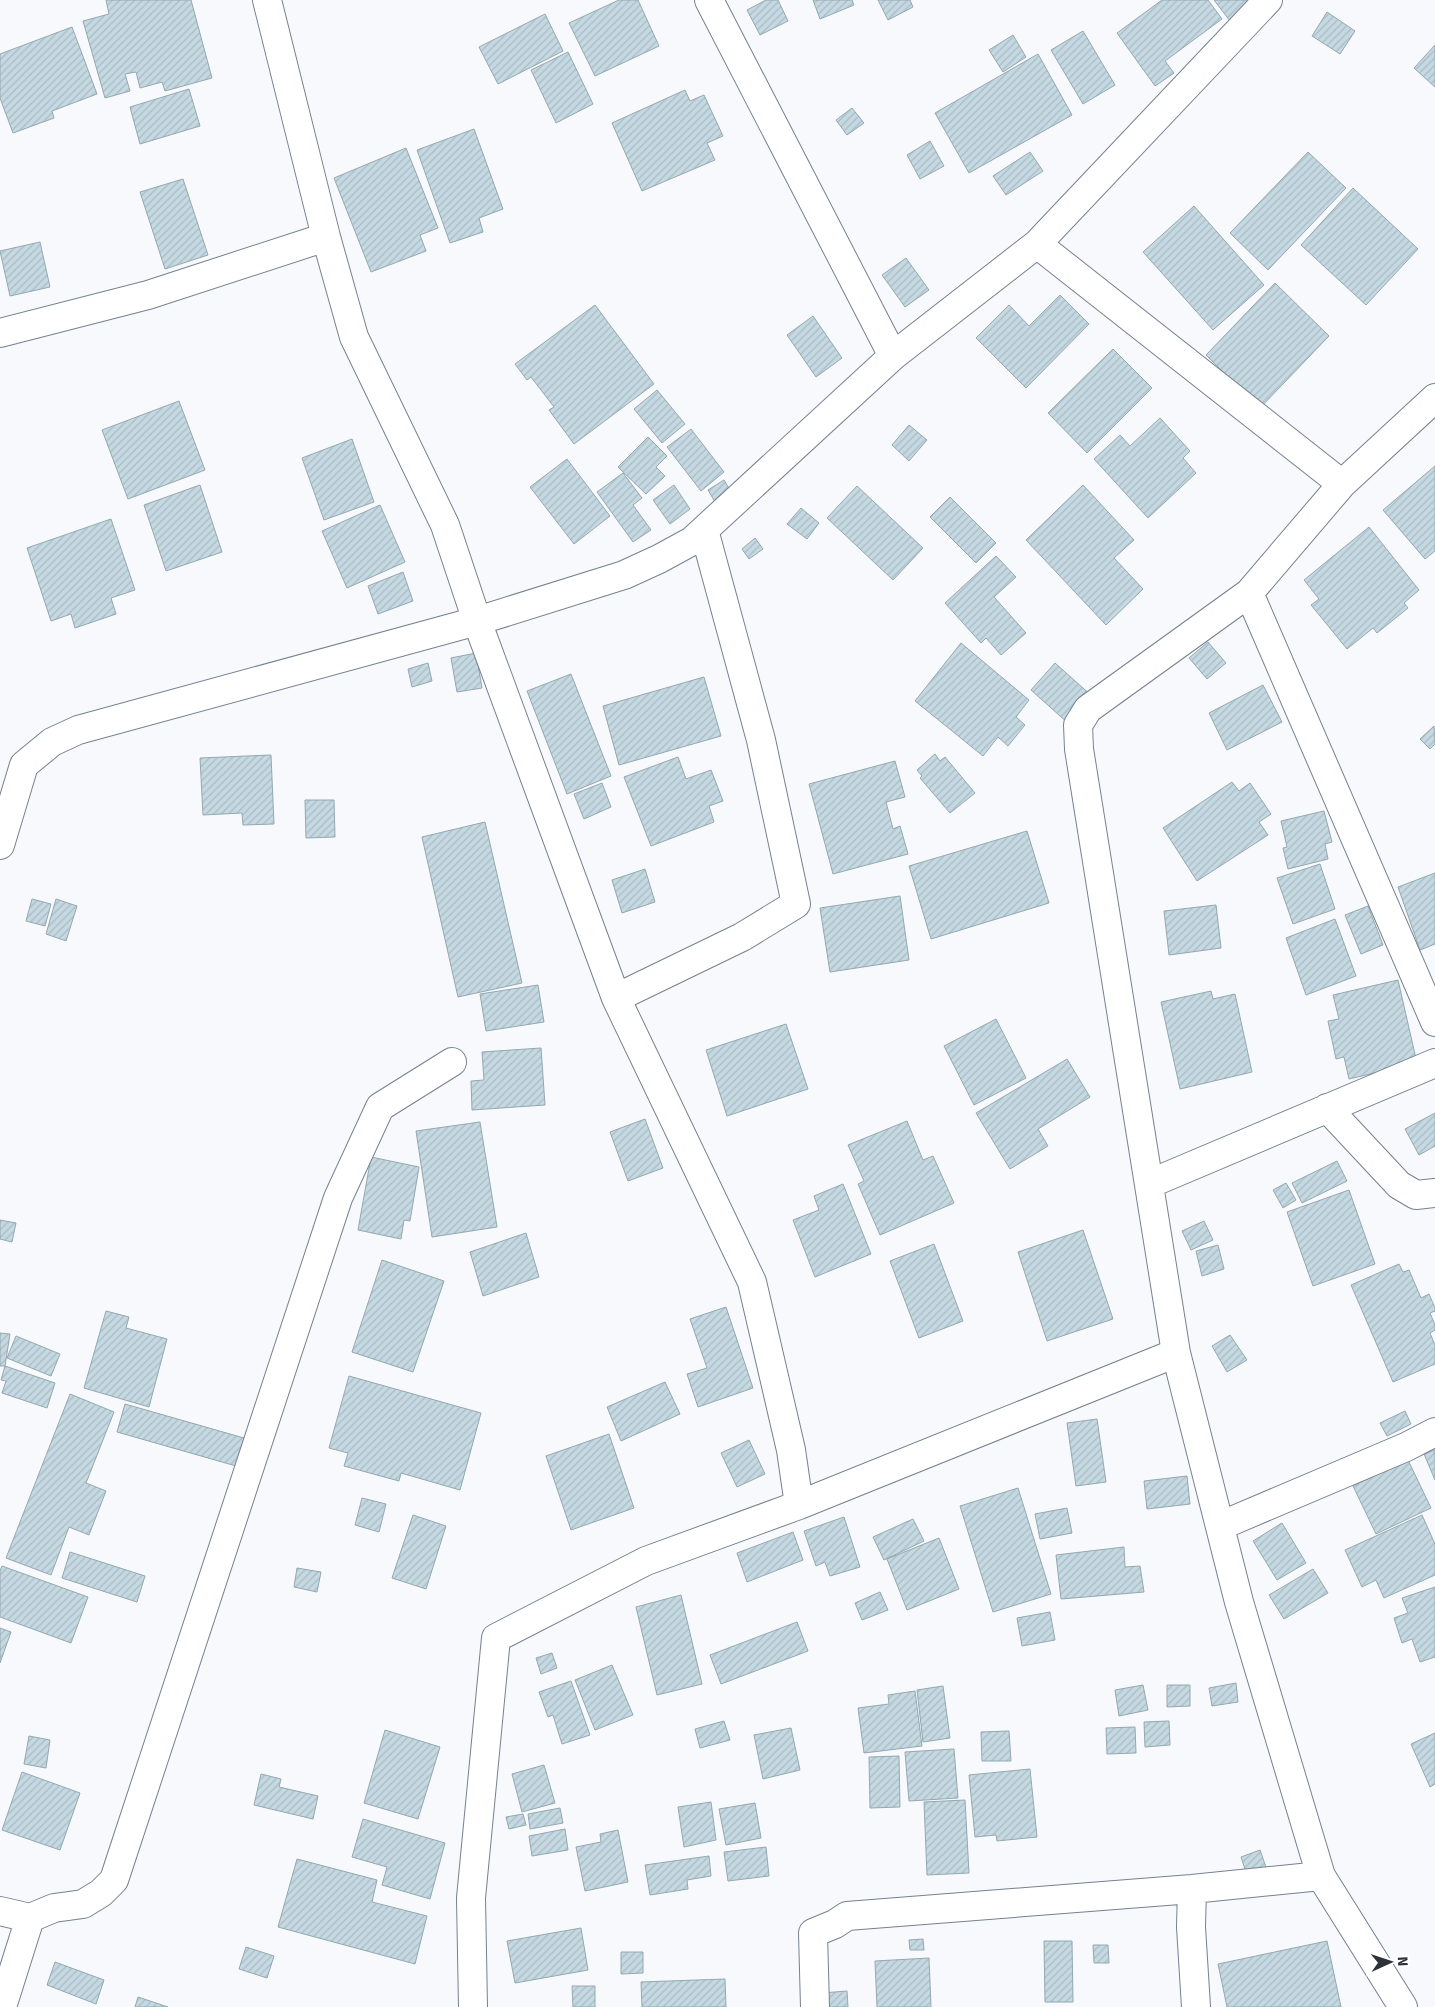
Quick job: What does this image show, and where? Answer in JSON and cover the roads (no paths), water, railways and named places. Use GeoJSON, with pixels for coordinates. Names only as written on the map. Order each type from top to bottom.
{"type":"FeatureCollection","features":[{"type":"Feature","properties":{"kind":"street"},"geometry":{"type":"LineString","coordinates":[[267,0],[326,237],[354,337],[445,525],[477,621],[616,998],[752,1282],[791,1450],[799,1505]]}},
{"type":"Feature","properties":{"kind":"street"},"geometry":{"type":"LineString","coordinates":[[709,0],[893,356]]}},
{"type":"Feature","properties":{"kind":"street"},"geometry":{"type":"LineString","coordinates":[[0,845],[24,765],[52,742],[78,730],[477,621],[624,575],[692,541],[893,356],[1036,244],[1268,0]]}},
{"type":"Feature","properties":{"kind":"street"},"geometry":{"type":"LineString","coordinates":[[0,333],[148,295],[326,237]]}},
{"type":"Feature","properties":{"kind":"street"},"geometry":{"type":"LineString","coordinates":[[1036,244],[1342,484]]}},
{"type":"Feature","properties":{"kind":"street"},"geometry":{"type":"LineString","coordinates":[[1403,2007],[1322,1876],[1239,1602],[1176,1353],[1079,749],[1078,725],[1088,709],[1249,593],[1342,484],[1435,398]]}},
{"type":"Feature","properties":{"kind":"street"},"geometry":{"type":"LineString","coordinates":[[616,998],[742,937],[796,904],[761,740],[704,530]]}},
{"type":"Feature","properties":{"kind":"street"},"geometry":{"type":"LineString","coordinates":[[1249,593],[1435,1022]]}},
{"type":"Feature","properties":{"kind":"street"},"geometry":{"type":"LineString","coordinates":[[0,1911],[30,1918],[54,1908],[83,1904],[101,1893],[114,1880],[338,1198],[380,1107],[452,1062]]}},
{"type":"Feature","properties":{"kind":"street"},"geometry":{"type":"LineString","coordinates":[[1148,1184],[1435,1063]]}},
{"type":"Feature","properties":{"kind":"street"},"geometry":{"type":"LineString","coordinates":[[1327,1108],[1399,1185],[1416,1195],[1435,1193]]}},
{"type":"Feature","properties":{"kind":"street"},"geometry":{"type":"LineString","coordinates":[[473,2007],[471,1898],[496,1638],[646,1561],[799,1505],[1176,1353]]}},
{"type":"Feature","properties":{"kind":"street"},"geometry":{"type":"LineString","coordinates":[[1220,1526],[1406,1447],[1435,1432]]}},
{"type":"Feature","properties":{"kind":"street"},"geometry":{"type":"LineString","coordinates":[[815,2007],[813,1933],[835,1924],[847,1916],[1192,1889],[1322,1876]]}},
{"type":"Feature","properties":{"kind":"street"},"geometry":{"type":"LineString","coordinates":[[1192,1889],[1190,1927],[1196,2007]]}},
{"type":"Feature","properties":{"kind":"street"},"geometry":{"type":"LineString","coordinates":[[2,2007],[30,1918]]}}]}
